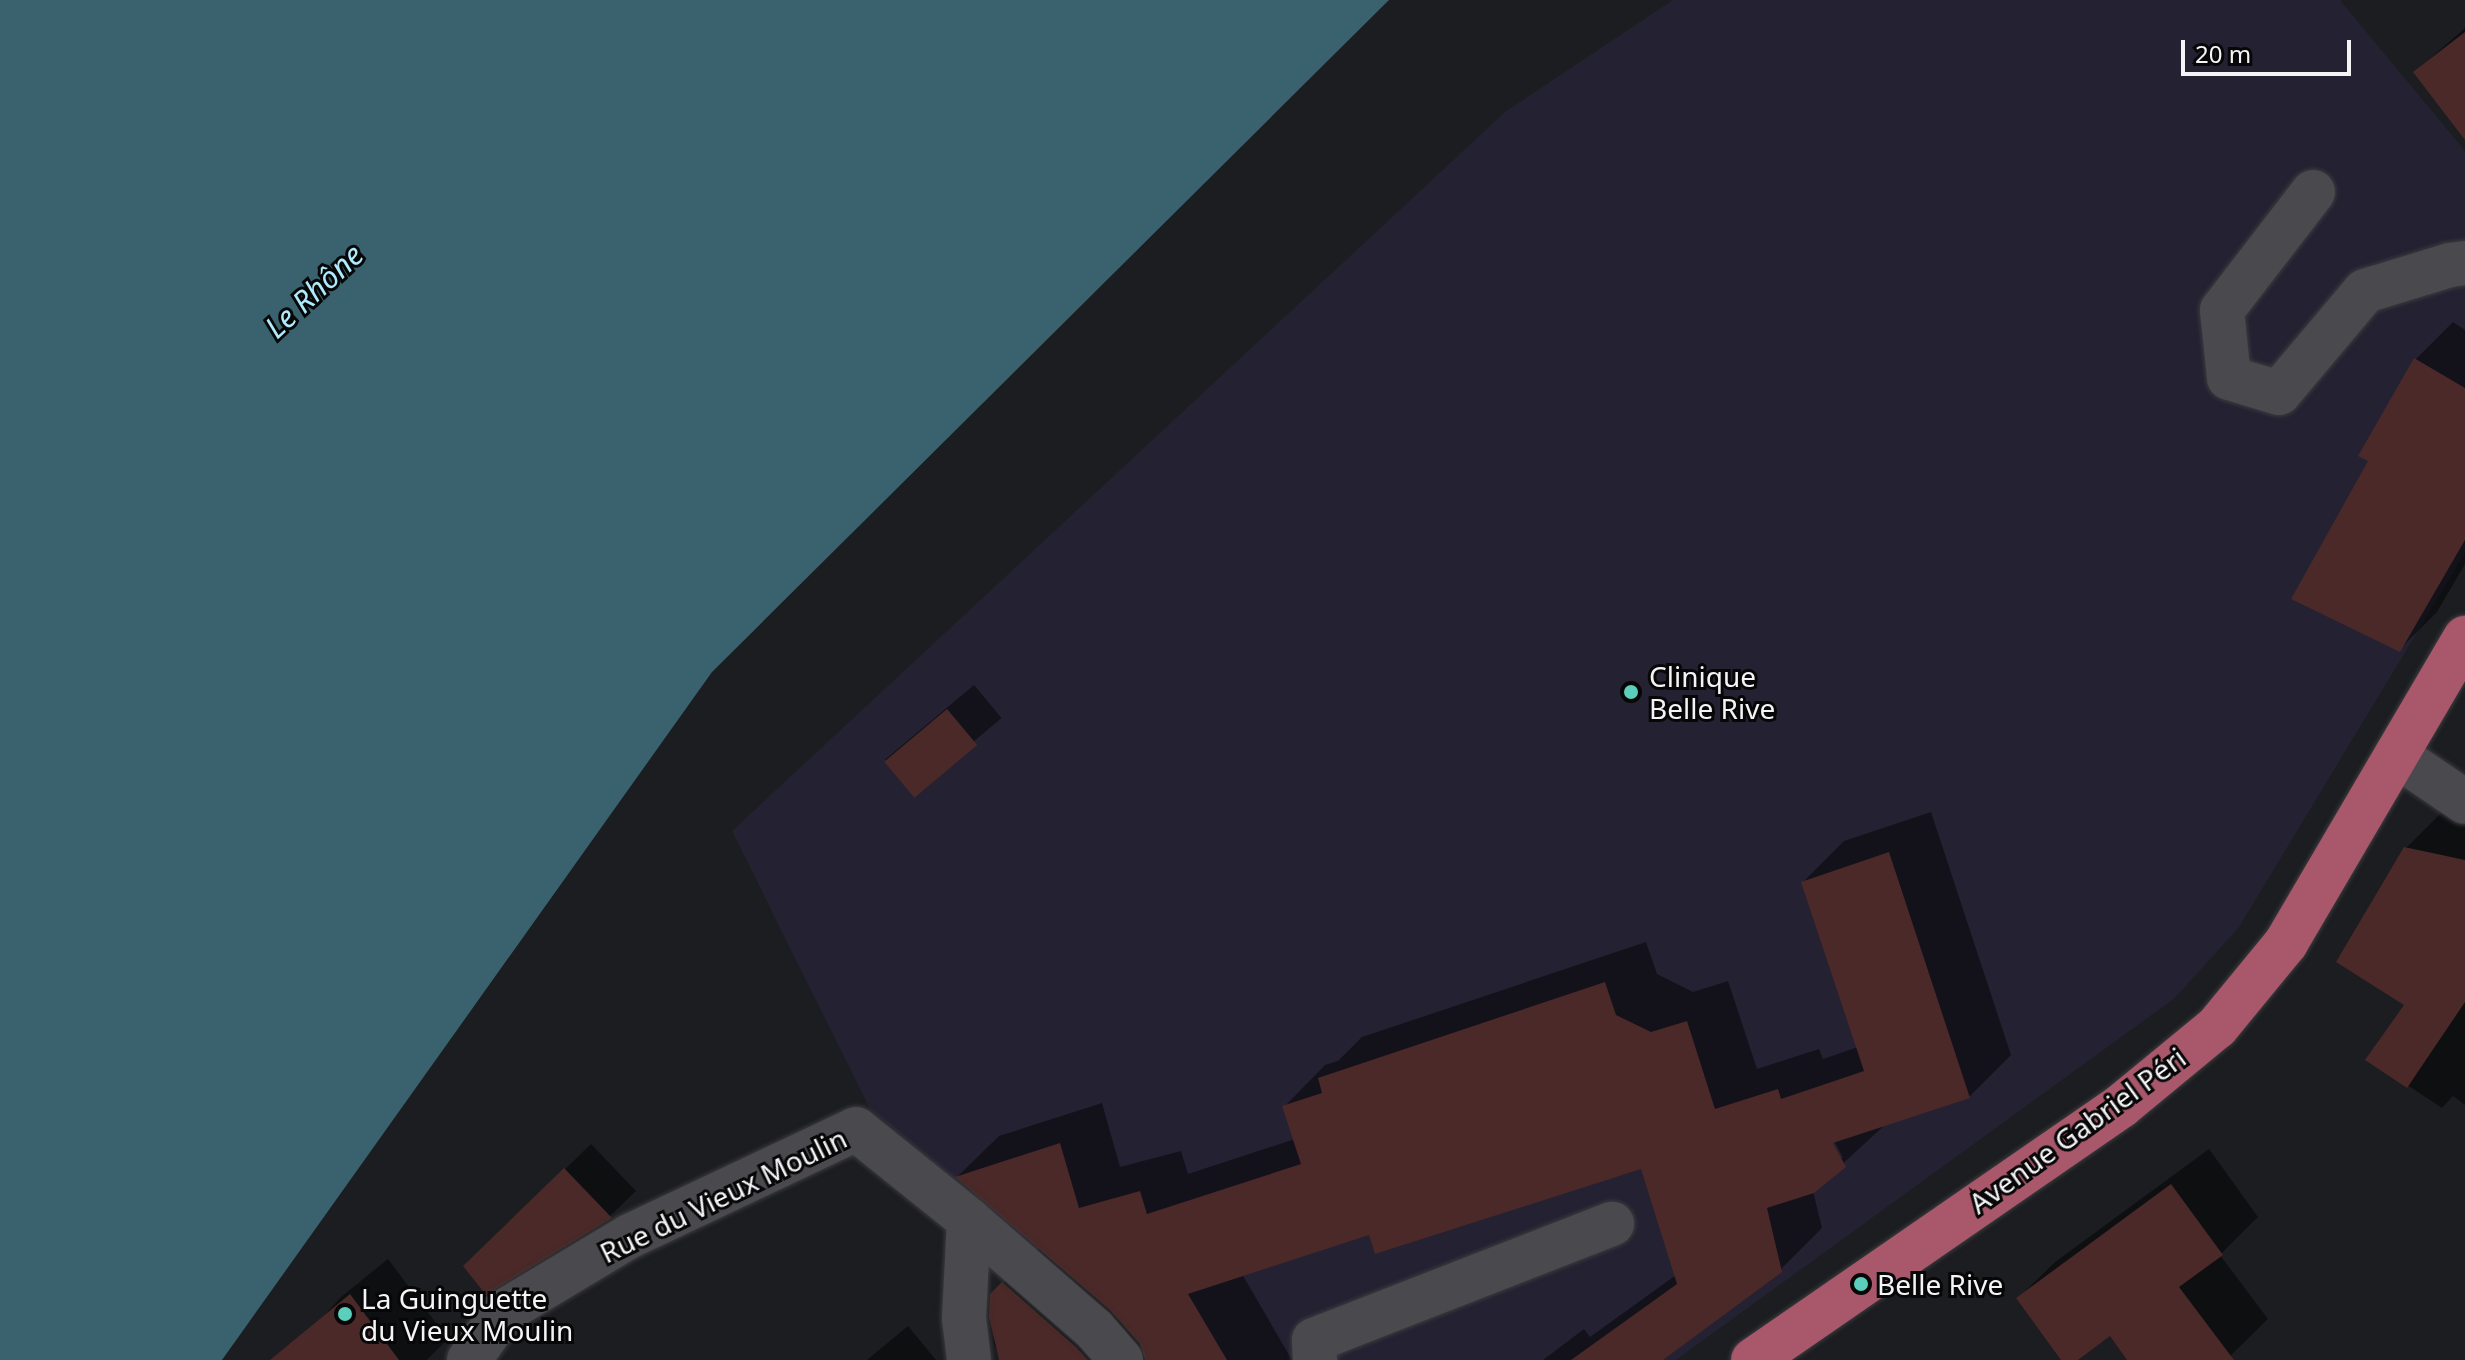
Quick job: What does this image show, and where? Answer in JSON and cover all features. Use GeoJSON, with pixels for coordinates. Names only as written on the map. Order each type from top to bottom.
{"type":"FeatureCollection","features":[{"type":"Feature","properties":{"kind":"main road","name":"Avenue Gabriel Péri"},"geometry":{"type":"LineString","coordinates":[[1753,1360],[2121,1106],[2217,1027],[2286,943],[2465,638]]}},
{"type":"Feature","properties":{"kind":"street"},"geometry":{"type":"LineString","coordinates":[[2313,192],[2222,310],[2229,378],[2279,393],[2365,291],[2465,263]]}},
{"type":"Feature","properties":{"kind":"street"},"geometry":{"type":"LineString","coordinates":[[2396,755],[2465,802]]}},
{"type":"Feature","properties":{"kind":"street","name":"Rue du Vieux Moulin"},"geometry":{"type":"LineString","coordinates":[[469,1360],[503,1312],[630,1236],[856,1129],[969,1220],[1094,1329],[1121,1360]]}},
{"type":"Feature","properties":{"kind":"street"},"geometry":{"type":"LineString","coordinates":[[969,1220],[964,1318],[969,1360]]}},
{"type":"Feature","properties":{"kind":"street"},"geometry":{"type":"LineString","coordinates":[[1315,1360],[1314,1340],[1612,1224]]}},
{"type":"Feature","properties":{"kind":"shaded area","name":"Clinique Belle Rive"},"geometry":{"type":"Polygon","coordinates":[[[1673,0],[2340,0],[2465,151],[2465,553],[2239,927],[2175,998],[1676,1360],[1151,1360],[1119,1319],[870,1109],[732,831],[1505,112],[1673,0]]]}},
{"type":"Feature","properties":{"kind":"water","name":"Le Rhône"},"geometry":{"type":"Polygon","coordinates":[[[0,0],[1389,0],[712,672],[222,1360],[0,1360],[0,0]]]}},
{"type":"Feature","properties":{"kind":"building"},"geometry":{"type":"Polygon","coordinates":[[[2465,32],[2465,140],[2413,72],[2465,32]]]}},
{"type":"Feature","properties":{"kind":"building"},"geometry":{"type":"Polygon","coordinates":[[[2414,358],[2465,388],[2465,540],[2400,652],[2291,599],[2368,461],[2358,456],[2414,358]]]}},
{"type":"Feature","properties":{"kind":"building"},"geometry":{"type":"Polygon","coordinates":[[[947,709],[977,745],[914,798],[884,762],[947,709]]]}},
{"type":"Feature","properties":{"kind":"building"},"geometry":{"type":"Polygon","coordinates":[[[2404,847],[2465,860],[2465,1002],[2407,1088],[2365,1060],[2404,1005],[2336,962],[2404,847]]]}},
{"type":"Feature","properties":{"kind":"building"},"geometry":{"type":"Polygon","coordinates":[[[1889,852],[1970,1098],[1833,1143],[1846,1167],[1814,1193],[1767,1208],[1782,1272],[1663,1360],[1571,1360],[1677,1284],[1641,1169],[1375,1254],[1369,1235],[1188,1294],[1227,1360],[1145,1360],[1140,1344],[1110,1310],[955,1177],[1060,1143],[1079,1208],[1140,1191],[1147,1214],[1301,1164],[1282,1106],[1322,1093],[1318,1078],[1605,982],[1616,1015],[1651,1032],[1687,1021],[1715,1109],[1778,1089],[1781,1099],[1864,1071],[1801,882],[1889,852]]]}},
{"type":"Feature","properties":{"kind":"building"},"geometry":{"type":"Polygon","coordinates":[[[564,1168],[612,1218],[486,1295],[463,1266],[564,1168]]]}},
{"type":"Feature","properties":{"kind":"building"},"geometry":{"type":"Polygon","coordinates":[[[2171,1184],[2223,1255],[2179,1287],[2234,1360],[2127,1360],[2110,1336],[2078,1360],[2061,1360],[2016,1298],[2171,1184]]]}},
{"type":"Feature","properties":{"kind":"building"},"geometry":{"type":"Polygon","coordinates":[[[1002,1282],[1088,1360],[999,1360],[989,1317],[990,1294],[1002,1282]]]}},
{"type":"Feature","properties":{"kind":"building","name":"La Guinguette du Vieux Moulin"},"geometry":{"type":"Polygon","coordinates":[[[350,1294],[399,1360],[270,1360],[350,1294]]]}},
{"type":"Feature","properties":{"kind":"place","name":"Clinique Belle Rive"},"geometry":{"type":"Point","coordinates":[1631,692]}},
{"type":"Feature","properties":{"kind":"place","name":"Belle Rive"},"geometry":{"type":"Point","coordinates":[1861,1284]}},
{"type":"Feature","properties":{"kind":"place","name":"La Guinguette du Vieux Moulin"},"geometry":{"type":"Point","coordinates":[345,1314]}}]}
